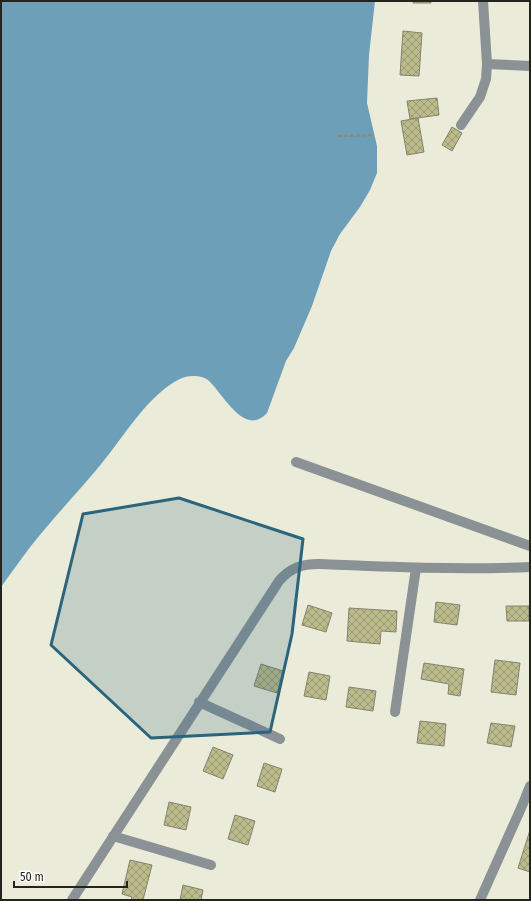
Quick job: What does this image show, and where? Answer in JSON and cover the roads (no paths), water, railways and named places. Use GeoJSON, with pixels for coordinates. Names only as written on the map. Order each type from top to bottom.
{"type":"FeatureCollection","features":[{"type":"Feature","properties":{"kind":"street"},"geometry":{"type":"LineString","coordinates":[[461,125],[480,97],[486,79],[487,64],[483,1]]}},
{"type":"Feature","properties":{"kind":"street"},"geometry":{"type":"LineString","coordinates":[[487,64],[530,66]]}},
{"type":"Feature","properties":{"kind":"street"},"geometry":{"type":"LineString","coordinates":[[296,462],[530,546]]}},
{"type":"Feature","properties":{"kind":"street"},"geometry":{"type":"LineString","coordinates":[[72,900],[199,702],[285,573],[295,567],[307,564],[416,568],[530,567]]}},
{"type":"Feature","properties":{"kind":"street"},"geometry":{"type":"LineString","coordinates":[[395,712],[416,568]]}},
{"type":"Feature","properties":{"kind":"street"},"geometry":{"type":"LineString","coordinates":[[199,702],[280,739]]}},
{"type":"Feature","properties":{"kind":"street"},"geometry":{"type":"LineString","coordinates":[[480,900],[530,786]]}},
{"type":"Feature","properties":{"kind":"street"},"geometry":{"type":"LineString","coordinates":[[113,836],[211,866]]}},
{"type":"Feature","properties":{"kind":"water"},"geometry":{"type":"Polygon","coordinates":[[[1,1],[375,1],[369,55],[367,103],[377,146],[377,173],[370,190],[360,207],[340,234],[331,251],[312,306],[294,348],[286,361],[267,413],[258,419],[250,420],[242,417],[234,411],[208,380],[202,377],[185,377],[170,385],[148,404],[102,463],[31,546],[1,587],[1,1]]]}}]}
